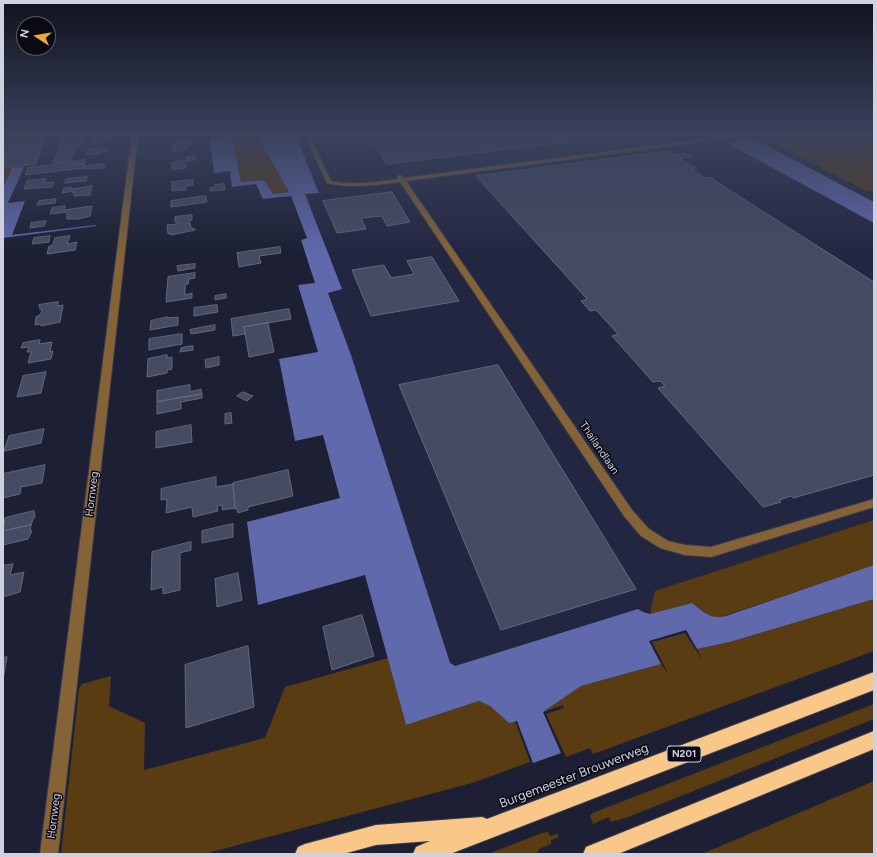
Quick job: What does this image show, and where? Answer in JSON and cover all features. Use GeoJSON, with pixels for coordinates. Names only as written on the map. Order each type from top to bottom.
{"type":"FeatureCollection","features":[{"type":"Feature","properties":{"kind":"highway","name":"Burgemeester Brouwerweg"},"geometry":{"type":"LineString","coordinates":[[423,854],[874,681]]}},
{"type":"Feature","properties":{"kind":"highway"},"geometry":{"type":"LineString","coordinates":[[593,854],[874,740]]}},
{"type":"Feature","properties":{"kind":"highway","name":"N201"},"geometry":{"type":"LineString","coordinates":[[305,854],[376,835],[495,826]]}},
{"type":"Feature","properties":{"kind":"street","name":"Hornweg"},"geometry":{"type":"LineString","coordinates":[[49,854],[130,174]]}},
{"type":"Feature","properties":{"kind":"street"},"geometry":{"type":"LineString","coordinates":[[325,174],[329,182],[341,185],[372,184],[402,178],[439,174]]}},
{"type":"Feature","properties":{"kind":"street","name":"Thailandlaan"},"geometry":{"type":"LineString","coordinates":[[402,178],[628,513],[639,528],[651,537],[663,544],[679,549],[694,552],[711,552],[874,503]]}},
{"type":"Feature","properties":{"kind":"shaded area"},"geometry":{"type":"Polygon","coordinates":[[[3,174],[9,174],[3,187],[3,174]]]}},
{"type":"Feature","properties":{"kind":"shaded area"},"geometry":{"type":"Polygon","coordinates":[[[239,174],[279,174],[289,192],[272,194],[264,180],[241,182],[239,174]]]}},
{"type":"Feature","properties":{"kind":"shaded area"},"geometry":{"type":"Polygon","coordinates":[[[290,174],[874,174],[874,583],[669,618],[426,685],[290,174]]]}},
{"type":"Feature","properties":{"kind":"shaded area"},"geometry":{"type":"Polygon","coordinates":[[[833,174],[874,174],[874,191],[868,192],[833,174]]]}},
{"type":"Feature","properties":{"kind":"shaded area"},"geometry":{"type":"Polygon","coordinates":[[[874,520],[874,565],[718,618],[709,615],[692,603],[650,614],[655,591],[874,520]]]}},
{"type":"Feature","properties":{"kind":"shaded area"},"geometry":{"type":"Polygon","coordinates":[[[874,599],[874,651],[593,754],[590,748],[566,757],[546,714],[564,708],[563,705],[543,712],[581,686],[661,664],[667,671],[652,642],[685,633],[703,661],[697,649],[730,642],[874,599]]]}},
{"type":"Feature","properties":{"kind":"shaded area"},"geometry":{"type":"Polygon","coordinates":[[[388,658],[406,725],[479,701],[490,706],[509,723],[515,721],[530,762],[472,783],[204,854],[61,854],[79,689],[82,684],[111,676],[109,706],[145,723],[144,770],[265,738],[285,687],[388,658]]]}},
{"type":"Feature","properties":{"kind":"shaded area"},"geometry":{"type":"Polygon","coordinates":[[[874,704],[874,719],[628,817],[611,822],[608,817],[593,824],[590,815],[595,812],[874,704]]]}},
{"type":"Feature","properties":{"kind":"shaded area"},"geometry":{"type":"Polygon","coordinates":[[[874,781],[874,854],[702,854],[874,781]]]}},
{"type":"Feature","properties":{"kind":"shaded area"},"geometry":{"type":"Polygon","coordinates":[[[548,832],[550,836],[557,834],[559,837],[551,840],[551,844],[539,849],[539,851],[535,854],[488,854],[542,833],[548,832]]]}},
{"type":"Feature","properties":{"kind":"water"},"geometry":{"type":"Polygon","coordinates":[[[9,174],[21,174],[8,203],[25,201],[12,235],[96,226],[3,238],[3,187],[9,174]]]}},
{"type":"Feature","properties":{"kind":"water"},"geometry":{"type":"Polygon","coordinates":[[[230,174],[239,174],[241,182],[264,180],[273,194],[289,192],[279,174],[311,174],[319,193],[305,194],[342,289],[328,293],[351,355],[450,663],[455,666],[638,609],[650,614],[692,603],[712,616],[726,616],[874,565],[874,599],[730,642],[697,649],[686,630],[649,641],[661,664],[581,686],[543,712],[561,753],[533,763],[517,721],[509,723],[490,706],[479,701],[406,725],[365,575],[258,605],[247,522],[340,498],[323,435],[295,441],[279,359],[318,352],[298,285],[315,283],[301,240],[307,238],[291,196],[263,199],[256,184],[232,187],[230,174]]]}},
{"type":"Feature","properties":{"kind":"water"},"geometry":{"type":"Polygon","coordinates":[[[784,174],[821,174],[874,202],[874,223],[784,174]]]}},
{"type":"Feature","properties":{"kind":"building"},"geometry":{"type":"Polygon","coordinates":[[[491,174],[699,174],[705,178],[709,177],[874,282],[874,475],[793,498],[791,496],[779,500],[781,502],[763,507],[658,388],[665,386],[660,381],[653,382],[612,336],[618,334],[596,310],[590,311],[581,301],[587,299],[476,176],[491,174]]]}},
{"type":"Feature","properties":{"kind":"building"},"geometry":{"type":"Polygon","coordinates":[[[87,177],[86,181],[64,183],[66,179],[87,177]]]}},
{"type":"Feature","properties":{"kind":"building"},"geometry":{"type":"Polygon","coordinates":[[[46,179],[44,183],[54,182],[52,187],[24,189],[27,181],[46,179]]]}},
{"type":"Feature","properties":{"kind":"building"},"geometry":{"type":"Polygon","coordinates":[[[193,180],[193,185],[186,186],[186,190],[172,191],[172,182],[193,180]]]}},
{"type":"Feature","properties":{"kind":"building"},"geometry":{"type":"Polygon","coordinates":[[[224,184],[225,190],[210,191],[210,188],[215,187],[215,185],[224,184]]]}},
{"type":"Feature","properties":{"kind":"building"},"geometry":{"type":"Polygon","coordinates":[[[92,186],[90,195],[74,196],[75,193],[72,193],[73,191],[62,193],[64,188],[72,187],[71,189],[92,186]]]}},
{"type":"Feature","properties":{"kind":"building"},"geometry":{"type":"Polygon","coordinates":[[[392,192],[410,222],[387,226],[382,216],[361,218],[366,229],[337,233],[323,201],[392,192]]]}},
{"type":"Feature","properties":{"kind":"building"},"geometry":{"type":"Polygon","coordinates":[[[206,196],[207,202],[171,207],[171,201],[206,196]]]}},
{"type":"Feature","properties":{"kind":"building"},"geometry":{"type":"Polygon","coordinates":[[[56,199],[55,203],[37,205],[39,201],[56,199]]]}},
{"type":"Feature","properties":{"kind":"building"},"geometry":{"type":"Polygon","coordinates":[[[65,206],[64,210],[92,206],[90,216],[78,219],[67,219],[67,212],[50,214],[52,208],[65,206]]]}},
{"type":"Feature","properties":{"kind":"building"},"geometry":{"type":"Polygon","coordinates":[[[192,215],[192,220],[188,221],[188,223],[190,222],[191,228],[195,230],[171,235],[171,233],[168,234],[167,225],[177,224],[177,222],[175,222],[175,217],[192,215]]]}},
{"type":"Feature","properties":{"kind":"building"},"geometry":{"type":"Polygon","coordinates":[[[46,221],[44,226],[30,228],[31,223],[46,221]]]}},
{"type":"Feature","properties":{"kind":"building"},"geometry":{"type":"Polygon","coordinates":[[[50,236],[49,242],[32,244],[34,238],[50,236]]]}},
{"type":"Feature","properties":{"kind":"building"},"geometry":{"type":"Polygon","coordinates":[[[70,236],[67,244],[77,242],[75,250],[47,254],[49,246],[52,246],[55,238],[70,236]]]}},
{"type":"Feature","properties":{"kind":"building"},"geometry":{"type":"Polygon","coordinates":[[[280,247],[281,253],[259,256],[261,263],[239,267],[237,253],[280,247]]]}},
{"type":"Feature","properties":{"kind":"building"},"geometry":{"type":"Polygon","coordinates":[[[432,257],[459,301],[371,316],[352,270],[384,265],[391,278],[414,274],[407,261],[432,257]]]}},
{"type":"Feature","properties":{"kind":"building"},"geometry":{"type":"Polygon","coordinates":[[[195,264],[195,268],[178,271],[177,266],[195,264]]]}},
{"type":"Feature","properties":{"kind":"building"},"geometry":{"type":"Polygon","coordinates":[[[195,273],[195,278],[189,279],[188,284],[185,285],[185,295],[192,293],[192,298],[166,302],[168,277],[195,273]]]}},
{"type":"Feature","properties":{"kind":"building"},"geometry":{"type":"Polygon","coordinates":[[[226,294],[226,298],[215,300],[215,296],[226,294]]]}},
{"type":"Feature","properties":{"kind":"building"},"geometry":{"type":"Polygon","coordinates":[[[58,302],[58,306],[63,305],[60,322],[41,326],[41,324],[35,325],[36,317],[41,314],[42,309],[40,309],[39,305],[58,302]]]}},
{"type":"Feature","properties":{"kind":"building"},"geometry":{"type":"Polygon","coordinates":[[[217,305],[218,312],[194,316],[194,308],[217,305]]]}},
{"type":"Feature","properties":{"kind":"building"},"geometry":{"type":"Polygon","coordinates":[[[289,309],[291,319],[244,327],[245,334],[233,336],[231,319],[289,309]]]}},
{"type":"Feature","properties":{"kind":"building"},"geometry":{"type":"Polygon","coordinates":[[[168,317],[178,317],[178,325],[150,330],[151,321],[168,317]]]}},
{"type":"Feature","properties":{"kind":"building"},"geometry":{"type":"Polygon","coordinates":[[[268,323],[274,352],[249,357],[244,327],[268,323]]]}},
{"type":"Feature","properties":{"kind":"building"},"geometry":{"type":"Polygon","coordinates":[[[215,325],[215,330],[191,334],[190,330],[215,325]]]}},
{"type":"Feature","properties":{"kind":"building"},"geometry":{"type":"Polygon","coordinates":[[[182,334],[182,344],[149,350],[149,339],[182,334]]]}},
{"type":"Feature","properties":{"kind":"building"},"geometry":{"type":"Polygon","coordinates":[[[40,340],[39,344],[52,342],[50,352],[53,351],[51,359],[28,363],[31,352],[27,352],[29,347],[21,348],[23,343],[40,340]]]}},
{"type":"Feature","properties":{"kind":"building"},"geometry":{"type":"Polygon","coordinates":[[[193,346],[193,350],[180,352],[181,348],[193,346]]]}},
{"type":"Feature","properties":{"kind":"building"},"geometry":{"type":"Polygon","coordinates":[[[167,355],[167,358],[172,357],[172,369],[167,370],[167,373],[147,377],[148,359],[167,355]]]}},
{"type":"Feature","properties":{"kind":"building"},"geometry":{"type":"Polygon","coordinates":[[[219,357],[219,365],[206,368],[205,360],[219,357]]]}},
{"type":"Feature","properties":{"kind":"building"},"geometry":{"type":"Polygon","coordinates":[[[498,365],[636,589],[501,630],[399,385],[498,365]]]}},
{"type":"Feature","properties":{"kind":"building"},"geometry":{"type":"Polygon","coordinates":[[[46,372],[41,393],[17,397],[23,376],[46,372]]]}},
{"type":"Feature","properties":{"kind":"building"},"geometry":{"type":"Polygon","coordinates":[[[190,385],[190,392],[201,389],[202,394],[157,402],[157,391],[190,385]]]}},
{"type":"Feature","properties":{"kind":"building"},"geometry":{"type":"Polygon","coordinates":[[[243,392],[253,396],[247,401],[237,396],[243,392]]]}},
{"type":"Feature","properties":{"kind":"building"},"geometry":{"type":"Polygon","coordinates":[[[202,394],[202,398],[181,402],[181,409],[157,414],[157,402],[202,394]]]}},
{"type":"Feature","properties":{"kind":"building"},"geometry":{"type":"Polygon","coordinates":[[[231,413],[232,423],[225,424],[225,414],[231,413]]]}},
{"type":"Feature","properties":{"kind":"building"},"geometry":{"type":"Polygon","coordinates":[[[191,425],[192,442],[156,448],[156,432],[191,425]]]}},
{"type":"Feature","properties":{"kind":"building"},"geometry":{"type":"Polygon","coordinates":[[[44,429],[41,443],[4,451],[9,436],[44,429]]]}},
{"type":"Feature","properties":{"kind":"building"},"geometry":{"type":"Polygon","coordinates":[[[45,465],[42,483],[21,487],[20,494],[3,498],[3,474],[45,465]]]}},
{"type":"Feature","properties":{"kind":"building"},"geometry":{"type":"Polygon","coordinates":[[[288,470],[293,496],[248,507],[248,510],[238,513],[237,509],[235,509],[233,483],[288,470]]]}},
{"type":"Feature","properties":{"kind":"building"},"geometry":{"type":"Polygon","coordinates":[[[216,477],[216,487],[233,484],[235,508],[222,510],[222,505],[217,506],[218,511],[193,517],[192,507],[166,513],[167,499],[161,500],[161,489],[216,477]]]}},
{"type":"Feature","properties":{"kind":"building"},"geometry":{"type":"Polygon","coordinates":[[[34,511],[35,517],[31,525],[3,531],[5,518],[34,511]]]}},
{"type":"Feature","properties":{"kind":"building"},"geometry":{"type":"Polygon","coordinates":[[[233,524],[233,537],[202,543],[202,531],[233,524]]]}},
{"type":"Feature","properties":{"kind":"building"},"geometry":{"type":"Polygon","coordinates":[[[31,525],[30,531],[32,531],[28,539],[3,545],[3,531],[31,525]]]}},
{"type":"Feature","properties":{"kind":"building"},"geometry":{"type":"Polygon","coordinates":[[[191,542],[191,550],[180,553],[180,590],[163,594],[163,587],[151,590],[152,552],[191,542]]]}},
{"type":"Feature","properties":{"kind":"building"},"geometry":{"type":"Polygon","coordinates":[[[13,564],[10,575],[24,572],[20,592],[3,597],[3,566],[13,564]]]}},
{"type":"Feature","properties":{"kind":"building"},"geometry":{"type":"Polygon","coordinates":[[[238,573],[242,600],[217,607],[215,579],[238,573]]]}},
{"type":"Feature","properties":{"kind":"building"},"geometry":{"type":"Polygon","coordinates":[[[362,615],[374,656],[332,670],[323,627],[362,615]]]}},
{"type":"Feature","properties":{"kind":"building"},"geometry":{"type":"Polygon","coordinates":[[[248,646],[254,707],[186,728],[185,665],[248,646]]]}},
{"type":"Feature","properties":{"kind":"building"},"geometry":{"type":"Polygon","coordinates":[[[7,657],[3,680],[3,658],[7,657]]]}}]}
